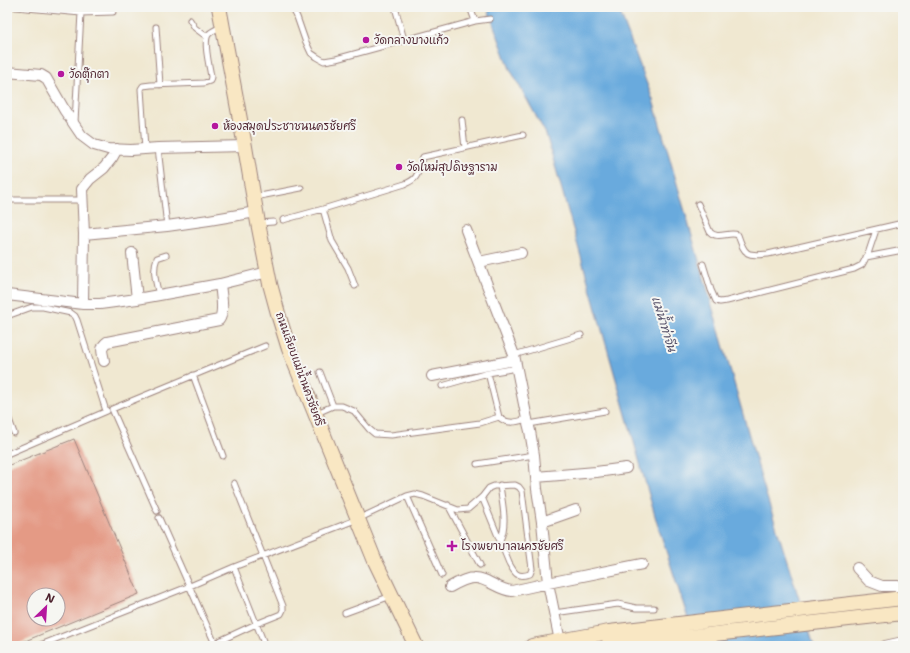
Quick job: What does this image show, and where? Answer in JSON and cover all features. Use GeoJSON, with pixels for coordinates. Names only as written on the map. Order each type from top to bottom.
{"type":"FeatureCollection","features":[{"type":"Feature","properties":{"kind":"main road","name":"ถนนเลียบแม่น้ำนครชัยศรี"},"geometry":{"type":"LineString","coordinates":[[219,7],[257,217],[270,284],[279,317],[289,349],[375,561],[416,646]]}},
{"type":"Feature","properties":{"kind":"main road"},"geometry":{"type":"LineString","coordinates":[[609,641],[903,598]]}},
{"type":"Feature","properties":{"kind":"main road"},"geometry":{"type":"LineString","coordinates":[[532,646],[609,641],[903,613]]}},
{"type":"Feature","properties":{"kind":"street"},"geometry":{"type":"LineString","coordinates":[[7,72],[40,75],[46,78],[64,111],[74,125],[82,136],[94,145],[131,150],[245,146]]}},
{"type":"Feature","properties":{"kind":"street"},"geometry":{"type":"LineString","coordinates":[[83,304],[84,234],[82,189],[90,179],[104,168],[117,149]]}},
{"type":"Feature","properties":{"kind":"street"},"geometry":{"type":"LineString","coordinates":[[84,234],[167,226],[209,220],[257,217]]}},
{"type":"Feature","properties":{"kind":"street"},"geometry":{"type":"LineString","coordinates":[[466,230],[515,361],[534,455],[548,583],[560,643]]}},
{"type":"Feature","properties":{"kind":"street"},"geometry":{"type":"LineString","coordinates":[[132,253],[137,299]]}},
{"type":"Feature","properties":{"kind":"street"},"geometry":{"type":"LineString","coordinates":[[478,262],[521,253]]}},
{"type":"Feature","properties":{"kind":"street"},"geometry":{"type":"LineString","coordinates":[[7,295],[83,304],[100,304],[220,284],[268,272]]}},
{"type":"Feature","properties":{"kind":"street"},"geometry":{"type":"LineString","coordinates":[[104,361],[102,349],[103,345],[107,342],[219,320],[222,312],[220,284]]}},
{"type":"Feature","properties":{"kind":"street"},"geometry":{"type":"LineString","coordinates":[[432,376],[515,361]]}},
{"type":"Feature","properties":{"kind":"street"},"geometry":{"type":"LineString","coordinates":[[536,477],[626,468]]}},
{"type":"Feature","properties":{"kind":"street"},"geometry":{"type":"LineString","coordinates":[[542,522],[576,510]]}},
{"type":"Feature","properties":{"kind":"street"},"geometry":{"type":"LineString","coordinates":[[450,587],[468,579],[481,578],[507,591],[512,591],[642,564]]}},
{"type":"Feature","properties":{"kind":"street"},"geometry":{"type":"LineString","coordinates":[[857,568],[869,582],[882,586],[903,586]]}},
{"type":"Feature","properties":{"kind":"street"},"geometry":{"type":"LineString","coordinates":[[885,646],[903,642]]}},
{"type":"Feature","properties":{"kind":"lane"},"geometry":{"type":"LineString","coordinates":[[16,7],[47,8],[81,13],[113,12]]}},
{"type":"Feature","properties":{"kind":"lane"},"geometry":{"type":"LineString","coordinates":[[303,7],[293,8],[305,40],[312,53],[324,60],[336,59],[475,21],[490,19]]}},
{"type":"Feature","properties":{"kind":"lane"},"geometry":{"type":"LineString","coordinates":[[395,7],[404,40]]}},
{"type":"Feature","properties":{"kind":"lane"},"geometry":{"type":"LineString","coordinates":[[470,7],[475,21]]}},
{"type":"Feature","properties":{"kind":"lane"},"geometry":{"type":"LineString","coordinates":[[74,125],[81,13]]}},
{"type":"Feature","properties":{"kind":"lane"},"geometry":{"type":"LineString","coordinates":[[190,20],[195,28],[207,37]]}},
{"type":"Feature","properties":{"kind":"lane"},"geometry":{"type":"LineString","coordinates":[[145,149],[141,89],[143,86],[160,84],[204,83],[210,81],[211,78],[206,44],[207,37],[210,33],[222,26]]}},
{"type":"Feature","properties":{"kind":"lane"},"geometry":{"type":"LineString","coordinates":[[156,27],[160,84]]}},
{"type":"Feature","properties":{"kind":"lane"},"geometry":{"type":"LineString","coordinates":[[462,120],[464,148]]}},
{"type":"Feature","properties":{"kind":"lane"},"geometry":{"type":"LineString","coordinates":[[283,220],[409,183],[413,181],[419,173],[420,162],[423,157],[523,135]]}},
{"type":"Feature","properties":{"kind":"lane"},"geometry":{"type":"LineString","coordinates":[[158,148],[167,226]]}},
{"type":"Feature","properties":{"kind":"lane"},"geometry":{"type":"LineString","coordinates":[[254,198],[301,188]]}},
{"type":"Feature","properties":{"kind":"lane"},"geometry":{"type":"LineString","coordinates":[[7,200],[83,200]]}},
{"type":"Feature","properties":{"kind":"lane"},"geometry":{"type":"LineString","coordinates":[[698,204],[712,235],[716,236],[734,233],[738,235],[746,252],[755,255],[768,254],[903,223]]}},
{"type":"Feature","properties":{"kind":"lane"},"geometry":{"type":"LineString","coordinates":[[322,209],[332,242],[348,268],[355,286]]}},
{"type":"Feature","properties":{"kind":"lane"},"geometry":{"type":"LineString","coordinates":[[257,217],[273,222]]}},
{"type":"Feature","properties":{"kind":"lane"},"geometry":{"type":"LineString","coordinates":[[703,264],[716,301],[727,301],[854,269],[862,265],[876,230]]}},
{"type":"Feature","properties":{"kind":"lane"},"geometry":{"type":"LineString","coordinates":[[866,257],[903,250]]}},
{"type":"Feature","properties":{"kind":"lane"},"geometry":{"type":"LineString","coordinates":[[159,295],[154,263],[157,258],[166,255]]}},
{"type":"Feature","properties":{"kind":"lane"},"geometry":{"type":"LineString","coordinates":[[7,316],[32,307],[43,307],[71,313],[75,316],[106,412]]}},
{"type":"Feature","properties":{"kind":"lane"},"geometry":{"type":"LineString","coordinates":[[442,386],[488,373],[581,335]]}},
{"type":"Feature","properties":{"kind":"lane"},"geometry":{"type":"LineString","coordinates":[[7,454],[265,346]]}},
{"type":"Feature","properties":{"kind":"lane"},"geometry":{"type":"LineString","coordinates":[[320,372],[333,406]]}},
{"type":"Feature","properties":{"kind":"lane"},"geometry":{"type":"LineString","coordinates":[[488,373],[499,417],[503,421],[515,423],[528,422],[605,411]]}},
{"type":"Feature","properties":{"kind":"lane"},"geometry":{"type":"LineString","coordinates":[[193,375],[223,456]]}},
{"type":"Feature","properties":{"kind":"lane"},"geometry":{"type":"LineString","coordinates":[[316,414],[333,406],[342,406],[354,411],[375,434],[391,435],[480,423],[499,417]]}},
{"type":"Feature","properties":{"kind":"lane"},"geometry":{"type":"LineString","coordinates":[[112,409],[157,511]]}},
{"type":"Feature","properties":{"kind":"lane"},"geometry":{"type":"LineString","coordinates":[[7,414],[14,433]]}},
{"type":"Feature","properties":{"kind":"lane"},"geometry":{"type":"LineString","coordinates":[[477,464],[534,455]]}},
{"type":"Feature","properties":{"kind":"lane"},"geometry":{"type":"LineString","coordinates":[[159,518],[216,644],[256,624],[281,614],[283,610],[282,606],[234,483]]}},
{"type":"Feature","properties":{"kind":"lane"},"geometry":{"type":"LineString","coordinates":[[38,646],[358,519],[406,496],[415,494],[458,510],[468,509],[482,497],[489,488],[494,486],[515,485],[519,487],[522,491],[532,569],[530,574],[519,576],[509,563],[482,497]]}},
{"type":"Feature","properties":{"kind":"lane"},"geometry":{"type":"LineString","coordinates":[[500,486],[504,526],[500,540]]}},
{"type":"Feature","properties":{"kind":"lane"},"geometry":{"type":"LineString","coordinates":[[406,496],[442,575]]}},
{"type":"Feature","properties":{"kind":"lane"},"geometry":{"type":"LineString","coordinates":[[448,505],[480,564]]}},
{"type":"Feature","properties":{"kind":"lane"},"geometry":{"type":"LineString","coordinates":[[234,567],[265,646]]}},
{"type":"Feature","properties":{"kind":"lane"},"geometry":{"type":"LineString","coordinates":[[345,613],[392,596]]}},
{"type":"Feature","properties":{"kind":"lane"},"geometry":{"type":"LineString","coordinates":[[554,613],[618,604],[636,608],[654,608]]}},
{"type":"Feature","properties":{"kind":"water","name":"แม่น้ำท่าจีน"},"geometry":{"type":"Polygon","coordinates":[[[487,7],[618,7],[653,100],[765,491],[814,646],[697,646],[657,523],[546,134],[510,69],[487,7]]]}},
{"type":"Feature","properties":{"kind":"building"},"geometry":{"type":"Polygon","coordinates":[[[74,439],[139,594],[66,624],[66,587],[26,587],[26,627],[59,627],[13,646],[7,646],[7,466],[74,439]]]}},
{"type":"Feature","properties":{"kind":"place","name":"วัดกลางบางแก้ว"},"geometry":{"type":"Point","coordinates":[366,40]}},
{"type":"Feature","properties":{"kind":"place","name":"วัดตุ๊กตา"},"geometry":{"type":"Point","coordinates":[61,74]}},
{"type":"Feature","properties":{"kind":"place","name":"ห้องสมุดประชาชนนครชัยศรี"},"geometry":{"type":"Point","coordinates":[215,126]}},
{"type":"Feature","properties":{"kind":"place","name":"วัดใหม่สุปดิษฐาราม"},"geometry":{"type":"Point","coordinates":[399,167]}},
{"type":"Feature","properties":{"kind":"place","name":"โรงพยาบาลนครชัยศรี"},"geometry":{"type":"Point","coordinates":[452,546]}}]}
